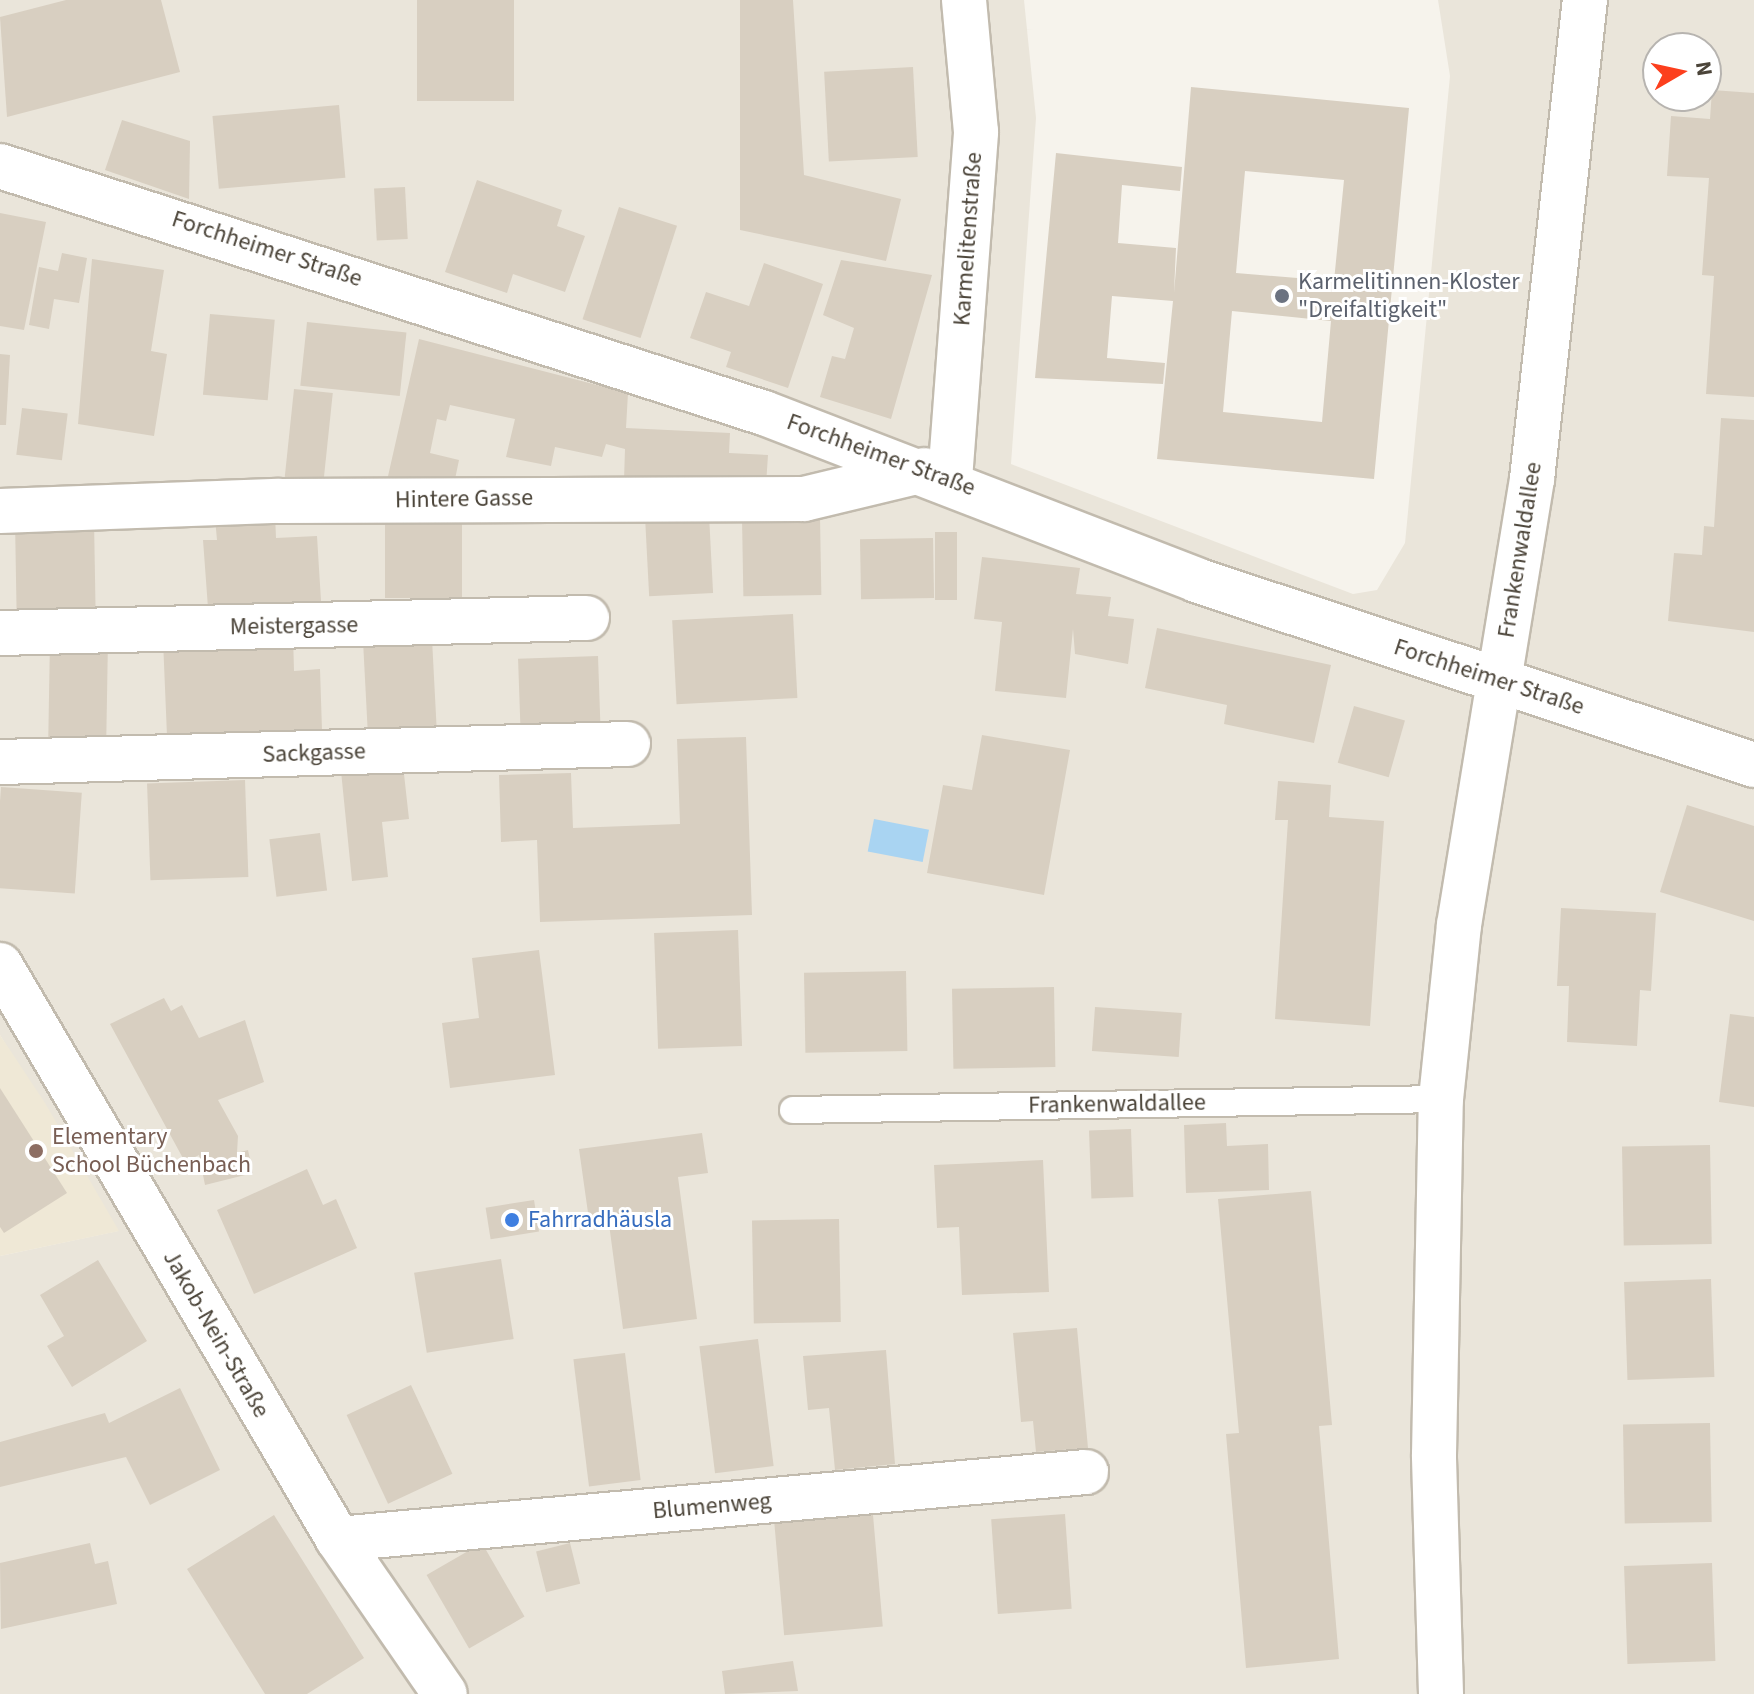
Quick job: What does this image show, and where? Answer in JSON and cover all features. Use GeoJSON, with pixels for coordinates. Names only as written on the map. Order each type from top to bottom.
{"type":"FeatureCollection","features":[{"type":"Feature","properties":{"kind":"street","name":"Karmelitenstraße"},"geometry":{"type":"LineString","coordinates":[[937,474],[976,132],[964,0]]}},
{"type":"Feature","properties":{"kind":"street","name":"Frankenwaldallee"},"geometry":{"type":"LineString","coordinates":[[1441,1694],[1434,1455],[1441,1099],[1459,925],[1532,479],[1585,0]]}},
{"type":"Feature","properties":{"kind":"street","name":"Forchheimer Straße"},"geometry":{"type":"LineString","coordinates":[[0,166],[937,474],[1196,580],[1754,765]]}},
{"type":"Feature","properties":{"kind":"street","name":"Hintere Gasse"},"geometry":{"type":"LineString","coordinates":[[0,511],[279,501],[804,499],[937,474]]}},
{"type":"Feature","properties":{"kind":"street","name":"Meistergasse"},"geometry":{"type":"LineString","coordinates":[[0,633],[587,618]]}},
{"type":"Feature","properties":{"kind":"street","name":"Sackgasse"},"geometry":{"type":"LineString","coordinates":[[0,762],[628,744]]}},
{"type":"Feature","properties":{"kind":"street","name":"Jakob-Nein-Straße"},"geometry":{"type":"LineString","coordinates":[[0,965],[338,1539],[445,1694]]}},
{"type":"Feature","properties":{"kind":"street","name":"Blumenweg"},"geometry":{"type":"LineString","coordinates":[[338,1539],[1086,1472]]}},
{"type":"Feature","properties":{"kind":"lane","name":"Frankenwaldallee"},"geometry":{"type":"LineString","coordinates":[[793,1110],[1441,1099]]}},
{"type":"Feature","properties":{"kind":"shaded area"},"geometry":{"type":"Polygon","coordinates":[[[0,0],[1024,0],[1036,118],[1011,464],[1353,594],[1377,590],[1405,543],[1450,76],[1438,0],[1754,0],[1754,1694],[0,1694],[0,1256],[118,1231],[0,1035],[0,0]]]}},
{"type":"Feature","properties":{"kind":"shaded area","name":"Elementary School Büchenbach"},"geometry":{"type":"Polygon","coordinates":[[[0,1035],[45,1103],[119,1231],[0,1256],[0,1035]]]}},
{"type":"Feature","properties":{"kind":"water"},"geometry":{"type":"Polygon","coordinates":[[[874,819],[929,830],[923,862],[868,851],[874,819]]]}},
{"type":"Feature","properties":{"kind":"building"},"geometry":{"type":"Polygon","coordinates":[[[66,0],[161,0],[180,72],[7,117],[0,17],[66,0]]]}},
{"type":"Feature","properties":{"kind":"building"},"geometry":{"type":"Polygon","coordinates":[[[417,0],[514,0],[514,101],[417,101],[417,0]]]}},
{"type":"Feature","properties":{"kind":"building"},"geometry":{"type":"Polygon","coordinates":[[[740,0],[793,0],[804,175],[901,199],[886,261],[740,230],[740,0]]]}},
{"type":"Feature","properties":{"kind":"building"},"geometry":{"type":"Polygon","coordinates":[[[913,67],[918,157],[829,162],[824,72],[913,67]]]}},
{"type":"Feature","properties":{"kind":"building","name":"Karmelitinnen-Kloster \"Dreifaltigkeit\""},"geometry":{"type":"Polygon","coordinates":[[[1191,87],[1409,108],[1374,479],[1157,459],[1173,301],[1112,296],[1107,358],[1165,363],[1163,384],[1035,378],[1056,153],[1182,167],[1180,191],[1122,185],[1118,243],[1176,248],[1174,293],[1191,87]],[[1245,171],[1236,273],[1334,281],[1344,180],[1245,171]],[[1232,311],[1223,412],[1322,422],[1331,321],[1232,311]]]}},
{"type":"Feature","properties":{"kind":"building"},"geometry":{"type":"Polygon","coordinates":[[[1722,91],[1754,93],[1754,397],[1706,394],[1714,276],[1702,275],[1709,178],[1667,176],[1671,116],[1710,119],[1710,112],[1722,112],[1722,91]]]}},
{"type":"Feature","properties":{"kind":"building"},"geometry":{"type":"Polygon","coordinates":[[[339,105],[345,178],[219,189],[212,116],[339,105]]]}},
{"type":"Feature","properties":{"kind":"building"},"geometry":{"type":"Polygon","coordinates":[[[122,120],[190,141],[189,199],[105,170],[122,120]]]}},
{"type":"Feature","properties":{"kind":"building"},"geometry":{"type":"Polygon","coordinates":[[[477,180],[562,210],[557,226],[585,236],[565,292],[513,274],[507,293],[445,272],[477,180]]]}},
{"type":"Feature","properties":{"kind":"building"},"geometry":{"type":"Polygon","coordinates":[[[405,187],[408,239],[377,241],[374,189],[405,187]]]}},
{"type":"Feature","properties":{"kind":"building"},"geometry":{"type":"Polygon","coordinates":[[[619,207],[677,226],[641,338],[583,319],[619,207]]]}},
{"type":"Feature","properties":{"kind":"building"},"geometry":{"type":"Polygon","coordinates":[[[0,213],[46,222],[24,330],[0,326],[0,213]]]}},
{"type":"Feature","properties":{"kind":"building"},"geometry":{"type":"Polygon","coordinates":[[[62,253],[87,258],[79,303],[54,299],[49,329],[29,325],[39,267],[58,271],[62,253]]]}},
{"type":"Feature","properties":{"kind":"building"},"geometry":{"type":"Polygon","coordinates":[[[92,259],[164,270],[151,351],[167,354],[154,436],[78,424],[92,259]]]}},
{"type":"Feature","properties":{"kind":"building"},"geometry":{"type":"Polygon","coordinates":[[[841,260],[932,275],[891,419],[820,397],[832,356],[845,359],[854,328],[823,315],[841,260]]]}},
{"type":"Feature","properties":{"kind":"building"},"geometry":{"type":"Polygon","coordinates":[[[764,263],[823,284],[788,388],[726,367],[731,352],[690,338],[706,292],[749,306],[764,263]]]}},
{"type":"Feature","properties":{"kind":"building"},"geometry":{"type":"Polygon","coordinates":[[[210,314],[275,320],[268,400],[203,395],[210,314]]]}},
{"type":"Feature","properties":{"kind":"building"},"geometry":{"type":"Polygon","coordinates":[[[307,322],[406,332],[400,396],[300,386],[307,322]]]}},
{"type":"Feature","properties":{"kind":"building"},"geometry":{"type":"Polygon","coordinates":[[[419,339],[628,393],[626,428],[730,433],[729,453],[768,455],[766,485],[624,480],[625,449],[606,444],[602,457],[555,447],[551,466],[506,457],[515,419],[450,405],[446,421],[437,419],[430,453],[459,460],[454,484],[386,485],[419,339]]]}},
{"type":"Feature","properties":{"kind":"building"},"geometry":{"type":"Polygon","coordinates":[[[0,354],[10,355],[6,425],[0,425],[0,354]]]}},
{"type":"Feature","properties":{"kind":"building"},"geometry":{"type":"Polygon","coordinates":[[[294,389],[333,393],[323,488],[284,483],[294,389]]]}},
{"type":"Feature","properties":{"kind":"building"},"geometry":{"type":"Polygon","coordinates":[[[22,408],[68,414],[62,460],[16,455],[22,408]]]}},
{"type":"Feature","properties":{"kind":"building"},"geometry":{"type":"Polygon","coordinates":[[[1721,418],[1754,420],[1754,632],[1668,621],[1674,553],[1702,555],[1704,526],[1714,527],[1721,418]]]}},
{"type":"Feature","properties":{"kind":"building"},"geometry":{"type":"Polygon","coordinates":[[[385,513],[462,513],[462,598],[385,598],[385,513]]]}},
{"type":"Feature","properties":{"kind":"building"},"geometry":{"type":"Polygon","coordinates":[[[275,514],[276,538],[317,536],[321,601],[208,608],[203,540],[217,540],[215,518],[275,514]]]}},
{"type":"Feature","properties":{"kind":"building"},"geometry":{"type":"Polygon","coordinates":[[[709,515],[713,593],[649,596],[645,518],[709,515]]]}},
{"type":"Feature","properties":{"kind":"building"},"geometry":{"type":"Polygon","coordinates":[[[820,517],[821,595],[743,596],[742,518],[820,517]]]}},
{"type":"Feature","properties":{"kind":"building"},"geometry":{"type":"Polygon","coordinates":[[[94,520],[96,609],[17,610],[15,521],[94,520]]]}},
{"type":"Feature","properties":{"kind":"building"},"geometry":{"type":"Polygon","coordinates":[[[935,532],[957,532],[957,600],[935,600],[935,532]]]}},
{"type":"Feature","properties":{"kind":"building"},"geometry":{"type":"Polygon","coordinates":[[[933,538],[934,598],[861,599],[860,539],[933,538]]]}},
{"type":"Feature","properties":{"kind":"building"},"geometry":{"type":"Polygon","coordinates":[[[982,557],[1080,568],[1076,594],[1111,597],[1108,616],[1134,619],[1128,664],[1075,654],[1073,629],[1066,698],[995,691],[1002,622],[974,619],[982,557]]]}},
{"type":"Feature","properties":{"kind":"building"},"geometry":{"type":"Polygon","coordinates":[[[793,614],[797,698],[677,704],[672,620],[793,614]]]}},
{"type":"Feature","properties":{"kind":"building"},"geometry":{"type":"Polygon","coordinates":[[[1157,628],[1331,665],[1314,743],[1224,724],[1227,705],[1145,688],[1157,628]]]}},
{"type":"Feature","properties":{"kind":"building"},"geometry":{"type":"Polygon","coordinates":[[[293,635],[294,671],[320,669],[322,730],[167,736],[163,640],[293,635]]]}},
{"type":"Feature","properties":{"kind":"building"},"geometry":{"type":"Polygon","coordinates":[[[50,639],[108,640],[106,751],[48,750],[50,639]]]}},
{"type":"Feature","properties":{"kind":"building"},"geometry":{"type":"Polygon","coordinates":[[[432,639],[437,727],[368,730],[363,643],[432,639]]]}},
{"type":"Feature","properties":{"kind":"building"},"geometry":{"type":"Polygon","coordinates":[[[598,656],[600,725],[520,728],[518,659],[598,656]]]}},
{"type":"Feature","properties":{"kind":"building"},"geometry":{"type":"Polygon","coordinates":[[[1354,706],[1405,721],[1389,777],[1338,763],[1354,706]]]}},
{"type":"Feature","properties":{"kind":"building"},"geometry":{"type":"Polygon","coordinates":[[[982,735],[1070,750],[1044,895],[927,873],[943,785],[972,790],[982,735]]]}},
{"type":"Feature","properties":{"kind":"building"},"geometry":{"type":"Polygon","coordinates":[[[746,737],[752,915],[540,922],[537,840],[501,842],[499,775],[571,773],[573,828],[680,824],[677,739],[746,737]]]}},
{"type":"Feature","properties":{"kind":"building"},"geometry":{"type":"Polygon","coordinates":[[[403,765],[409,819],[382,822],[388,877],[352,881],[341,771],[403,765]]]}},
{"type":"Feature","properties":{"kind":"building"},"geometry":{"type":"Polygon","coordinates":[[[245,780],[248,877],[150,880],[147,783],[245,780]]]}},
{"type":"Feature","properties":{"kind":"building"},"geometry":{"type":"Polygon","coordinates":[[[1278,781],[1331,785],[1329,817],[1384,821],[1370,1026],[1275,1019],[1288,820],[1275,820],[1278,781]]]}},
{"type":"Feature","properties":{"kind":"building"},"geometry":{"type":"Polygon","coordinates":[[[1,787],[82,793],[75,893],[0,888],[1,787]]]}},
{"type":"Feature","properties":{"kind":"building"},"geometry":{"type":"Polygon","coordinates":[[[1687,805],[1754,826],[1754,921],[1660,892],[1687,805]]]}},
{"type":"Feature","properties":{"kind":"building"},"geometry":{"type":"Polygon","coordinates":[[[320,833],[327,891],[276,897],[269,839],[320,833]]]}},
{"type":"Feature","properties":{"kind":"building"},"geometry":{"type":"Polygon","coordinates":[[[1561,908],[1656,913],[1651,991],[1640,990],[1637,1046],[1567,1042],[1569,986],[1557,986],[1561,908]]]}},
{"type":"Feature","properties":{"kind":"building"},"geometry":{"type":"Polygon","coordinates":[[[738,930],[742,1046],[658,1049],[654,933],[738,930]]]}},
{"type":"Feature","properties":{"kind":"building"},"geometry":{"type":"Polygon","coordinates":[[[539,950],[555,1075],[450,1088],[442,1023],[479,1018],[472,958],[539,950]]]}},
{"type":"Feature","properties":{"kind":"building"},"geometry":{"type":"Polygon","coordinates":[[[906,971],[907,1051],[805,1053],[804,973],[906,971]]]}},
{"type":"Feature","properties":{"kind":"building"},"geometry":{"type":"Polygon","coordinates":[[[1054,987],[1055,1067],[953,1069],[952,989],[1054,987]]]}},
{"type":"Feature","properties":{"kind":"building"},"geometry":{"type":"Polygon","coordinates":[[[164,998],[171,1011],[182,1005],[199,1038],[245,1020],[264,1082],[218,1100],[238,1136],[237,1153],[248,1150],[253,1173],[205,1185],[199,1155],[185,1162],[110,1024],[164,998]]]}},
{"type":"Feature","properties":{"kind":"building"},"geometry":{"type":"Polygon","coordinates":[[[1095,1007],[1182,1013],[1179,1057],[1092,1051],[1095,1007]]]}},
{"type":"Feature","properties":{"kind":"building"},"geometry":{"type":"Polygon","coordinates":[[[1730,1014],[1754,1017],[1754,1107],[1719,1102],[1730,1014]]]}},
{"type":"Feature","properties":{"kind":"building"},"geometry":{"type":"Polygon","coordinates":[[[0,1088],[67,1193],[4,1233],[0,1227],[0,1088]]]}},
{"type":"Feature","properties":{"kind":"building"},"geometry":{"type":"Polygon","coordinates":[[[1226,1123],[1227,1146],[1268,1144],[1269,1190],[1186,1193],[1184,1125],[1226,1123]]]}},
{"type":"Feature","properties":{"kind":"building"},"geometry":{"type":"Polygon","coordinates":[[[1131,1129],[1133,1197],[1091,1198],[1089,1130],[1131,1129]]]}},
{"type":"Feature","properties":{"kind":"building"},"geometry":{"type":"Polygon","coordinates":[[[702,1133],[708,1173],[678,1177],[697,1319],[623,1329],[609,1224],[590,1227],[579,1149],[702,1133]]]}},
{"type":"Feature","properties":{"kind":"building"},"geometry":{"type":"Polygon","coordinates":[[[1710,1145],[1712,1244],[1624,1246],[1622,1147],[1710,1145]]]}},
{"type":"Feature","properties":{"kind":"building"},"geometry":{"type":"Polygon","coordinates":[[[1043,1160],[1049,1292],[962,1295],[959,1227],[937,1228],[934,1165],[1043,1160]]]}},
{"type":"Feature","properties":{"kind":"building"},"geometry":{"type":"Polygon","coordinates":[[[307,1169],[323,1205],[336,1199],[357,1248],[254,1294],[217,1210],[307,1169]]]}},
{"type":"Feature","properties":{"kind":"building"},"geometry":{"type":"Polygon","coordinates":[[[1311,1191],[1332,1425],[1319,1426],[1339,1659],[1246,1668],[1226,1434],[1239,1433],[1218,1199],[1311,1191]]]}},
{"type":"Feature","properties":{"kind":"building","name":"Fahrradhäusla"},"geometry":{"type":"Polygon","coordinates":[[[534,1200],[539,1232],[491,1239],[486,1208],[534,1200]]]}},
{"type":"Feature","properties":{"kind":"building"},"geometry":{"type":"Polygon","coordinates":[[[839,1219],[841,1322],[754,1324],[752,1221],[839,1219]]]}},
{"type":"Feature","properties":{"kind":"building"},"geometry":{"type":"Polygon","coordinates":[[[501,1259],[514,1339],[427,1353],[414,1273],[501,1259]]]}},
{"type":"Feature","properties":{"kind":"building"},"geometry":{"type":"Polygon","coordinates":[[[98,1260],[147,1341],[72,1387],[47,1346],[64,1336],[40,1295],[98,1260]]]}},
{"type":"Feature","properties":{"kind":"building"},"geometry":{"type":"Polygon","coordinates":[[[1711,1279],[1714,1377],[1627,1380],[1624,1282],[1711,1279]]]}},
{"type":"Feature","properties":{"kind":"building"},"geometry":{"type":"Polygon","coordinates":[[[1077,1328],[1088,1448],[1036,1452],[1033,1421],[1021,1422],[1013,1333],[1077,1328]]]}},
{"type":"Feature","properties":{"kind":"building"},"geometry":{"type":"Polygon","coordinates":[[[758,1339],[774,1466],[715,1473],[699,1346],[758,1339]]]}},
{"type":"Feature","properties":{"kind":"building"},"geometry":{"type":"Polygon","coordinates":[[[886,1350],[895,1464],[835,1470],[829,1408],[808,1410],[803,1356],[886,1350]]]}},
{"type":"Feature","properties":{"kind":"building"},"geometry":{"type":"Polygon","coordinates":[[[625,1353],[641,1480],[589,1486],[573,1359],[625,1353]]]}},
{"type":"Feature","properties":{"kind":"building"},"geometry":{"type":"Polygon","coordinates":[[[411,1385],[452,1474],[388,1504],[347,1415],[411,1385]]]}},
{"type":"Feature","properties":{"kind":"building"},"geometry":{"type":"Polygon","coordinates":[[[180,1388],[220,1470],[150,1505],[126,1457],[0,1487],[0,1442],[105,1413],[109,1423],[180,1388]]]}},
{"type":"Feature","properties":{"kind":"building"},"geometry":{"type":"Polygon","coordinates":[[[1710,1423],[1712,1522],[1625,1524],[1623,1425],[1710,1423]]]}},
{"type":"Feature","properties":{"kind":"building"},"geometry":{"type":"Polygon","coordinates":[[[1065,1514],[1072,1609],[998,1614],[991,1519],[1065,1514]]]}},
{"type":"Feature","properties":{"kind":"building"},"geometry":{"type":"Polygon","coordinates":[[[274,1515],[364,1658],[307,1694],[265,1694],[187,1569],[274,1515]]]}},
{"type":"Feature","properties":{"kind":"building"},"geometry":{"type":"Polygon","coordinates":[[[873,1515],[883,1627],[784,1635],[774,1524],[873,1515]]]}},
{"type":"Feature","properties":{"kind":"building"},"geometry":{"type":"Polygon","coordinates":[[[90,1543],[95,1564],[108,1561],[117,1604],[1,1629],[0,1563],[90,1543]]]}},
{"type":"Feature","properties":{"kind":"building"},"geometry":{"type":"Polygon","coordinates":[[[482,1543],[524,1617],[469,1649],[427,1575],[482,1543]]]}},
{"type":"Feature","properties":{"kind":"building"},"geometry":{"type":"Polygon","coordinates":[[[570,1543],[580,1584],[546,1592],[536,1551],[570,1543]]]}},
{"type":"Feature","properties":{"kind":"building"},"geometry":{"type":"Polygon","coordinates":[[[1712,1563],[1715,1661],[1627,1664],[1624,1566],[1712,1563]]]}},
{"type":"Feature","properties":{"kind":"building"},"geometry":{"type":"Polygon","coordinates":[[[793,1661],[798,1691],[725,1694],[722,1671],[793,1661]]]}},
{"type":"Feature","properties":{"kind":"place","name":"Karmelitinnen-Kloster \"Dreifaltigkeit\""},"geometry":{"type":"Point","coordinates":[1282,296]}},
{"type":"Feature","properties":{"kind":"place","name":"Elementary School Büchenbach"},"geometry":{"type":"Point","coordinates":[36,1151]}},
{"type":"Feature","properties":{"kind":"place","name":"Fahrradhäusla"},"geometry":{"type":"Point","coordinates":[512,1220]}}]}
